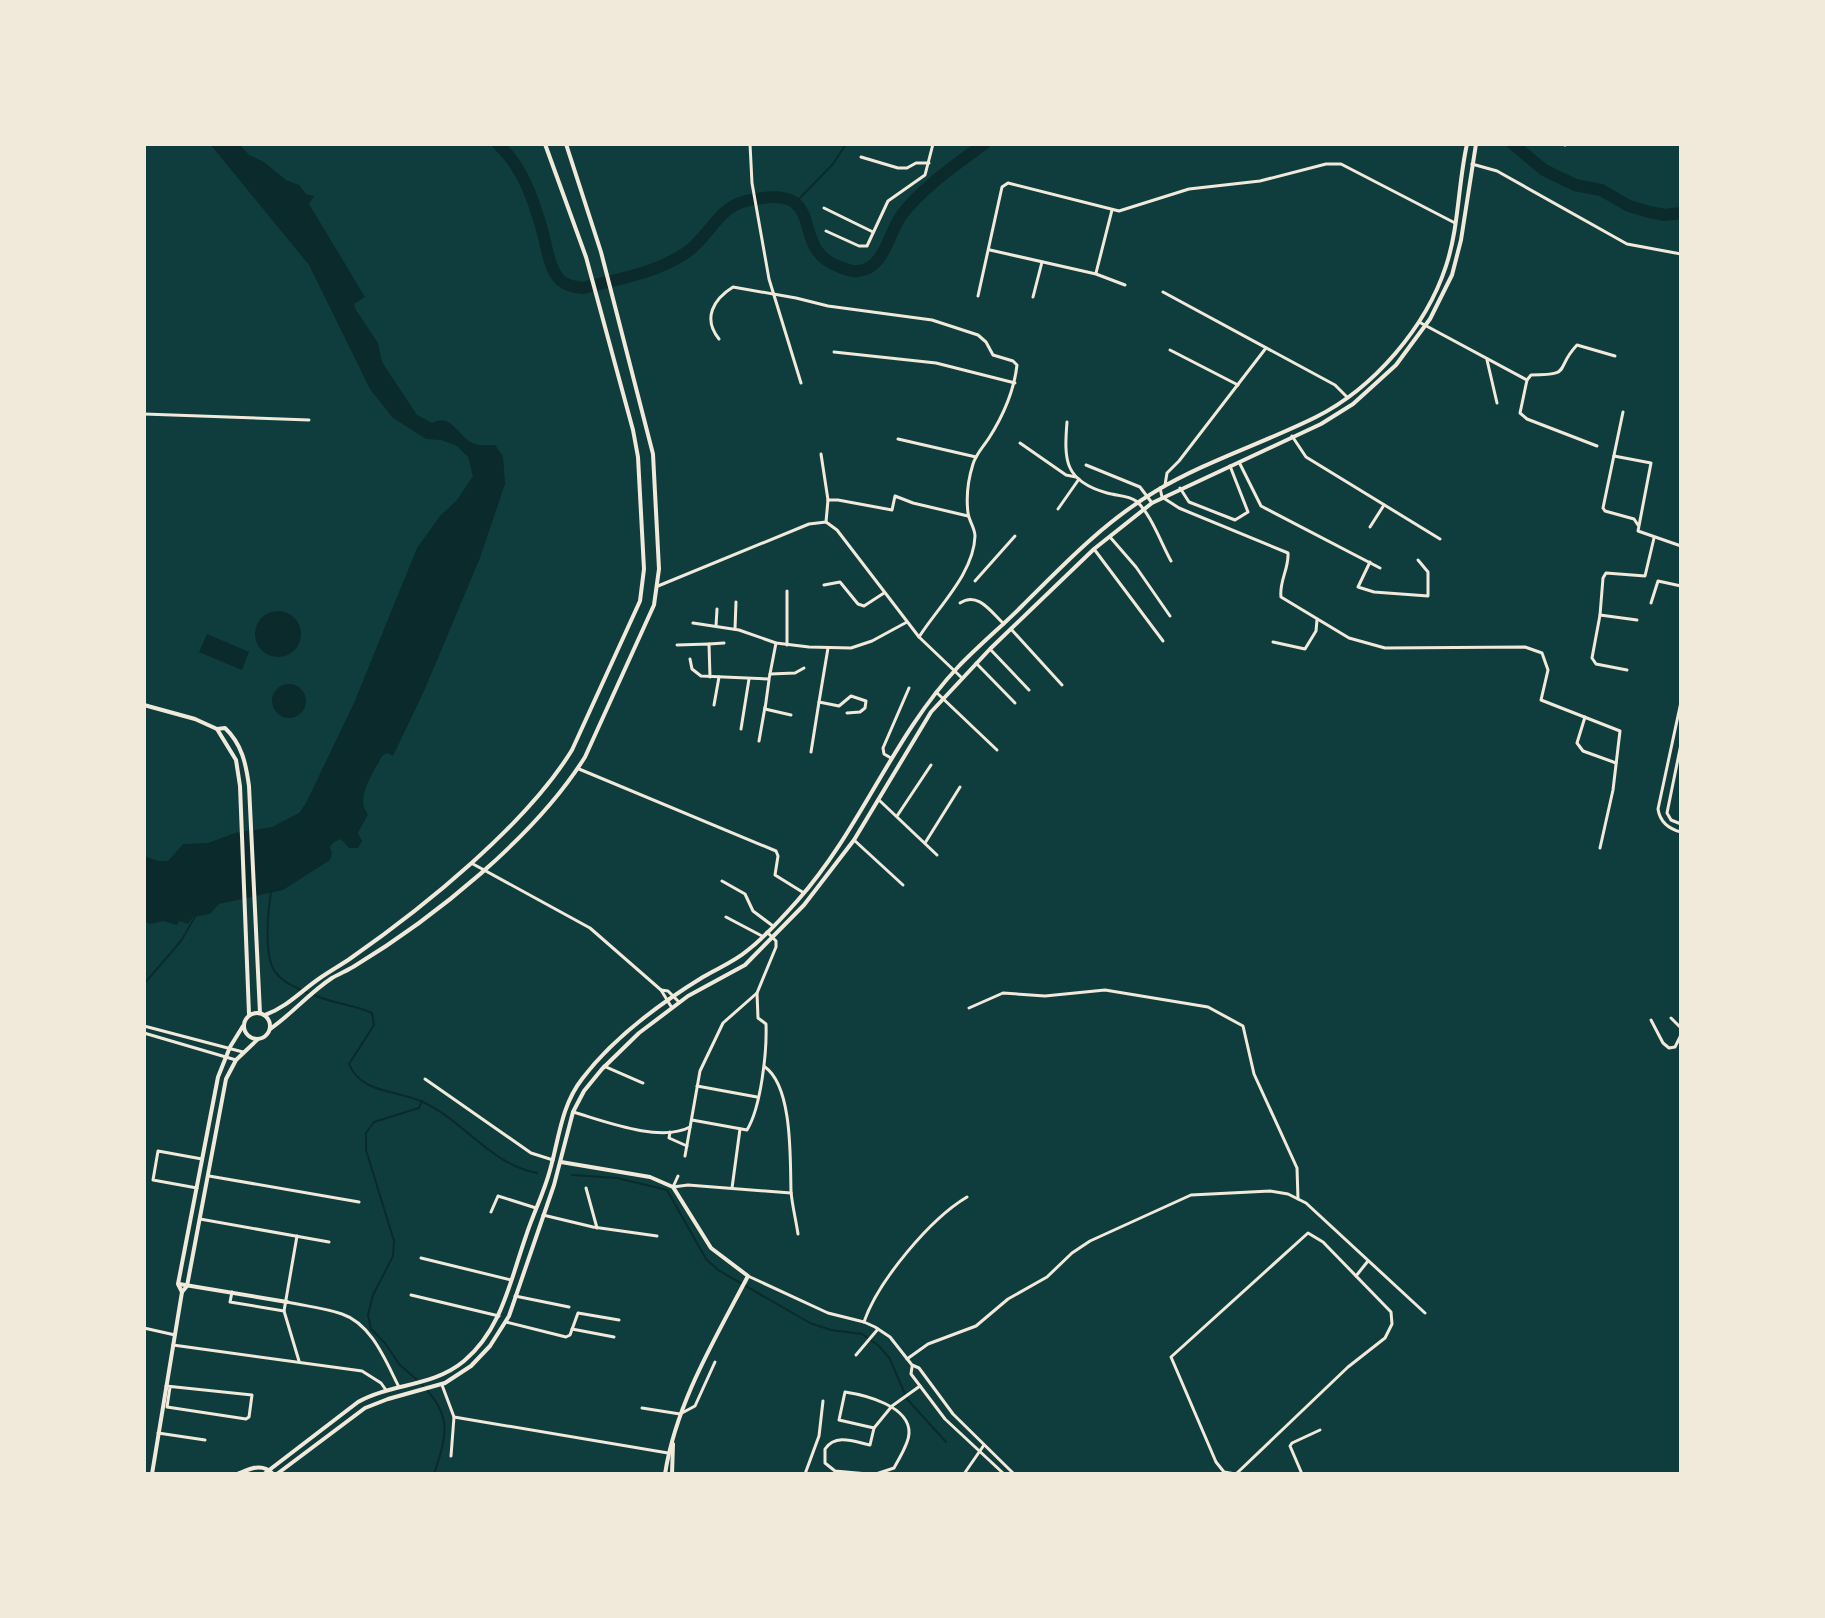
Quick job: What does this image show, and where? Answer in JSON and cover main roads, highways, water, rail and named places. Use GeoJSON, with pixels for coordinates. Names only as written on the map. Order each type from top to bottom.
{"type":"FeatureCollection","features":[{"type":"Feature","properties":{"kind":"main road"},"geometry":{"type":"LineString","coordinates":[[249,1014],[276,1011],[317,979],[352,958],[471,863],[525,809],[568,757],[640,601],[644,584],[638,457],[586,257],[545,144]]}},
{"type":"Feature","properties":{"kind":"main road"},"geometry":{"type":"LineString","coordinates":[[152,1474],[182,1292],[187,1286],[220,1101],[226,1079],[236,1060],[323,985],[458,893],[536,818],[578,769],[594,741],[654,605],[658,586],[653,454],[601,252],[566,144]]}},
{"type":"Feature","properties":{"kind":"main road"},"geometry":{"type":"LineString","coordinates":[[264,1474],[347,1409],[386,1390],[434,1379],[465,1360],[490,1333],[499,1316],[553,1160],[565,1110],[577,1086],[633,1026],[674,996],[750,949],[804,893],[839,845],[936,692],[954,672],[1088,541],[1147,496],[1318,416],[1347,397],[1389,359],[1418,321],[1444,272],[1455,223],[1466,144]]}},
{"type":"Feature","properties":{"kind":"main road"},"geometry":{"type":"LineString","coordinates":[[237,1474],[260,1467],[275,1474],[365,1408],[440,1386],[456,1378],[482,1356],[506,1322],[561,1162],[573,1112],[584,1091],[604,1066],[679,1002],[739,969],[814,894],[854,840],[916,734],[942,698],[1094,549],[1162,497],[1321,424],[1353,404],[1396,365],[1425,326],[1447,288],[1458,258],[1476,144]]}},
{"type":"Feature","properties":{"kind":"main road"},"geometry":{"type":"LineString","coordinates":[[644,584],[658,586]]}},
{"type":"Feature","properties":{"kind":"main road"},"geometry":{"type":"LineString","coordinates":[[144,705],[195,719],[217,729],[225,728],[240,748],[249,786],[258,990],[270,1029]]}},
{"type":"Feature","properties":{"kind":"main road"},"geometry":{"type":"LineString","coordinates":[[182,1292],[178,1284],[216,1089],[230,1047],[249,1014],[240,786],[236,760],[217,729]]}},
{"type":"Feature","properties":{"kind":"main road"},"geometry":{"type":"LineString","coordinates":[[243,1026],[249,1037],[258,1039]]}},
{"type":"Feature","properties":{"kind":"main road"},"geometry":{"type":"LineString","coordinates":[[561,1162],[650,1177],[673,1187],[711,1248],[748,1277],[680,1414],[665,1474]]}},
{"type":"Feature","properties":{"kind":"main road"},"geometry":{"type":"LineString","coordinates":[[178,1284],[287,1302]]}},
{"type":"Feature","properties":{"kind":"main road"},"geometry":{"type":"LineString","coordinates":[[672,1442],[672,1474]]}},
{"type":"Feature","properties":{"kind":"water"},"geometry":{"type":"Polygon","coordinates":[[[210,144],[239,144],[249,155],[264,162],[286,180],[299,185],[306,194],[314,196],[309,204],[365,297],[354,304],[356,310],[378,343],[382,362],[417,415],[432,423],[439,420],[450,423],[475,444],[495,445],[503,456],[505,484],[480,558],[424,691],[393,756],[387,753],[382,756],[367,785],[363,801],[368,814],[358,833],[362,841],[358,848],[349,848],[341,839],[330,847],[330,860],[283,890],[219,904],[210,914],[193,917],[188,924],[163,921],[150,924],[144,921],[144,856],[168,861],[183,844],[208,843],[235,833],[272,827],[299,813],[354,703],[417,548],[473,476],[468,457],[457,446],[426,439],[393,418],[370,389],[309,265],[210,144]]]}},
{"type":"Feature","properties":{"kind":"water"},"geometry":{"type":"Polygon","coordinates":[[[278,611],[294,618],[301,634],[294,650],[278,657],[262,650],[255,634],[262,618],[278,611]]]}},
{"type":"Feature","properties":{"kind":"water"},"geometry":{"type":"Polygon","coordinates":[[[207,634],[249,652],[242,670],[199,652],[207,634]]]}},
{"type":"Feature","properties":{"kind":"water"},"geometry":{"type":"Polygon","coordinates":[[[289,684],[301,689],[306,701],[301,713],[289,718],[277,713],[272,701],[277,689],[289,684]]]}},
{"type":"Feature","properties":{"kind":"waterway"},"geometry":{"type":"LineString","coordinates":[[498,144],[514,163],[526,185],[556,275],[565,284],[583,288],[663,265],[695,246],[736,204],[773,197],[790,200],[800,208],[814,246],[824,258],[851,271],[867,269],[880,257],[901,216],[918,196],[984,144]]}},
{"type":"Feature","properties":{"kind":"waterway"},"geometry":{"type":"LineString","coordinates":[[796,202],[833,164],[846,144]]}},
{"type":"Feature","properties":{"kind":"waterway"},"geometry":{"type":"LineString","coordinates":[[1513,144],[1544,170],[1575,185],[1601,190],[1629,206],[1649,212],[1665,215],[1681,213]]}},
{"type":"Feature","properties":{"kind":"waterway"},"geometry":{"type":"LineString","coordinates":[[271,892],[268,934],[272,966],[283,980],[308,993]]}},
{"type":"Feature","properties":{"kind":"waterway"},"geometry":{"type":"LineString","coordinates":[[144,984],[181,941],[196,915]]}},
{"type":"Feature","properties":{"kind":"waterway"},"geometry":{"type":"LineString","coordinates":[[314,995],[372,1013],[374,1025],[349,1064],[362,1081],[423,1102],[505,1161],[537,1173]]}},
{"type":"Feature","properties":{"kind":"waterway"},"geometry":{"type":"LineString","coordinates":[[417,1380],[399,1364],[371,1329],[368,1315],[373,1295],[393,1256],[394,1241],[366,1150],[366,1133],[374,1122],[419,1108],[422,1101]]}},
{"type":"Feature","properties":{"kind":"waterway"},"geometry":{"type":"LineString","coordinates":[[572,1175],[617,1178],[667,1190],[706,1259],[718,1270],[810,1323],[831,1330],[862,1334],[879,1346],[890,1359],[907,1399],[946,1442]]}},
{"type":"Feature","properties":{"kind":"waterway"},"geometry":{"type":"LineString","coordinates":[[422,1385],[443,1416],[444,1437],[434,1474]]}}]}
